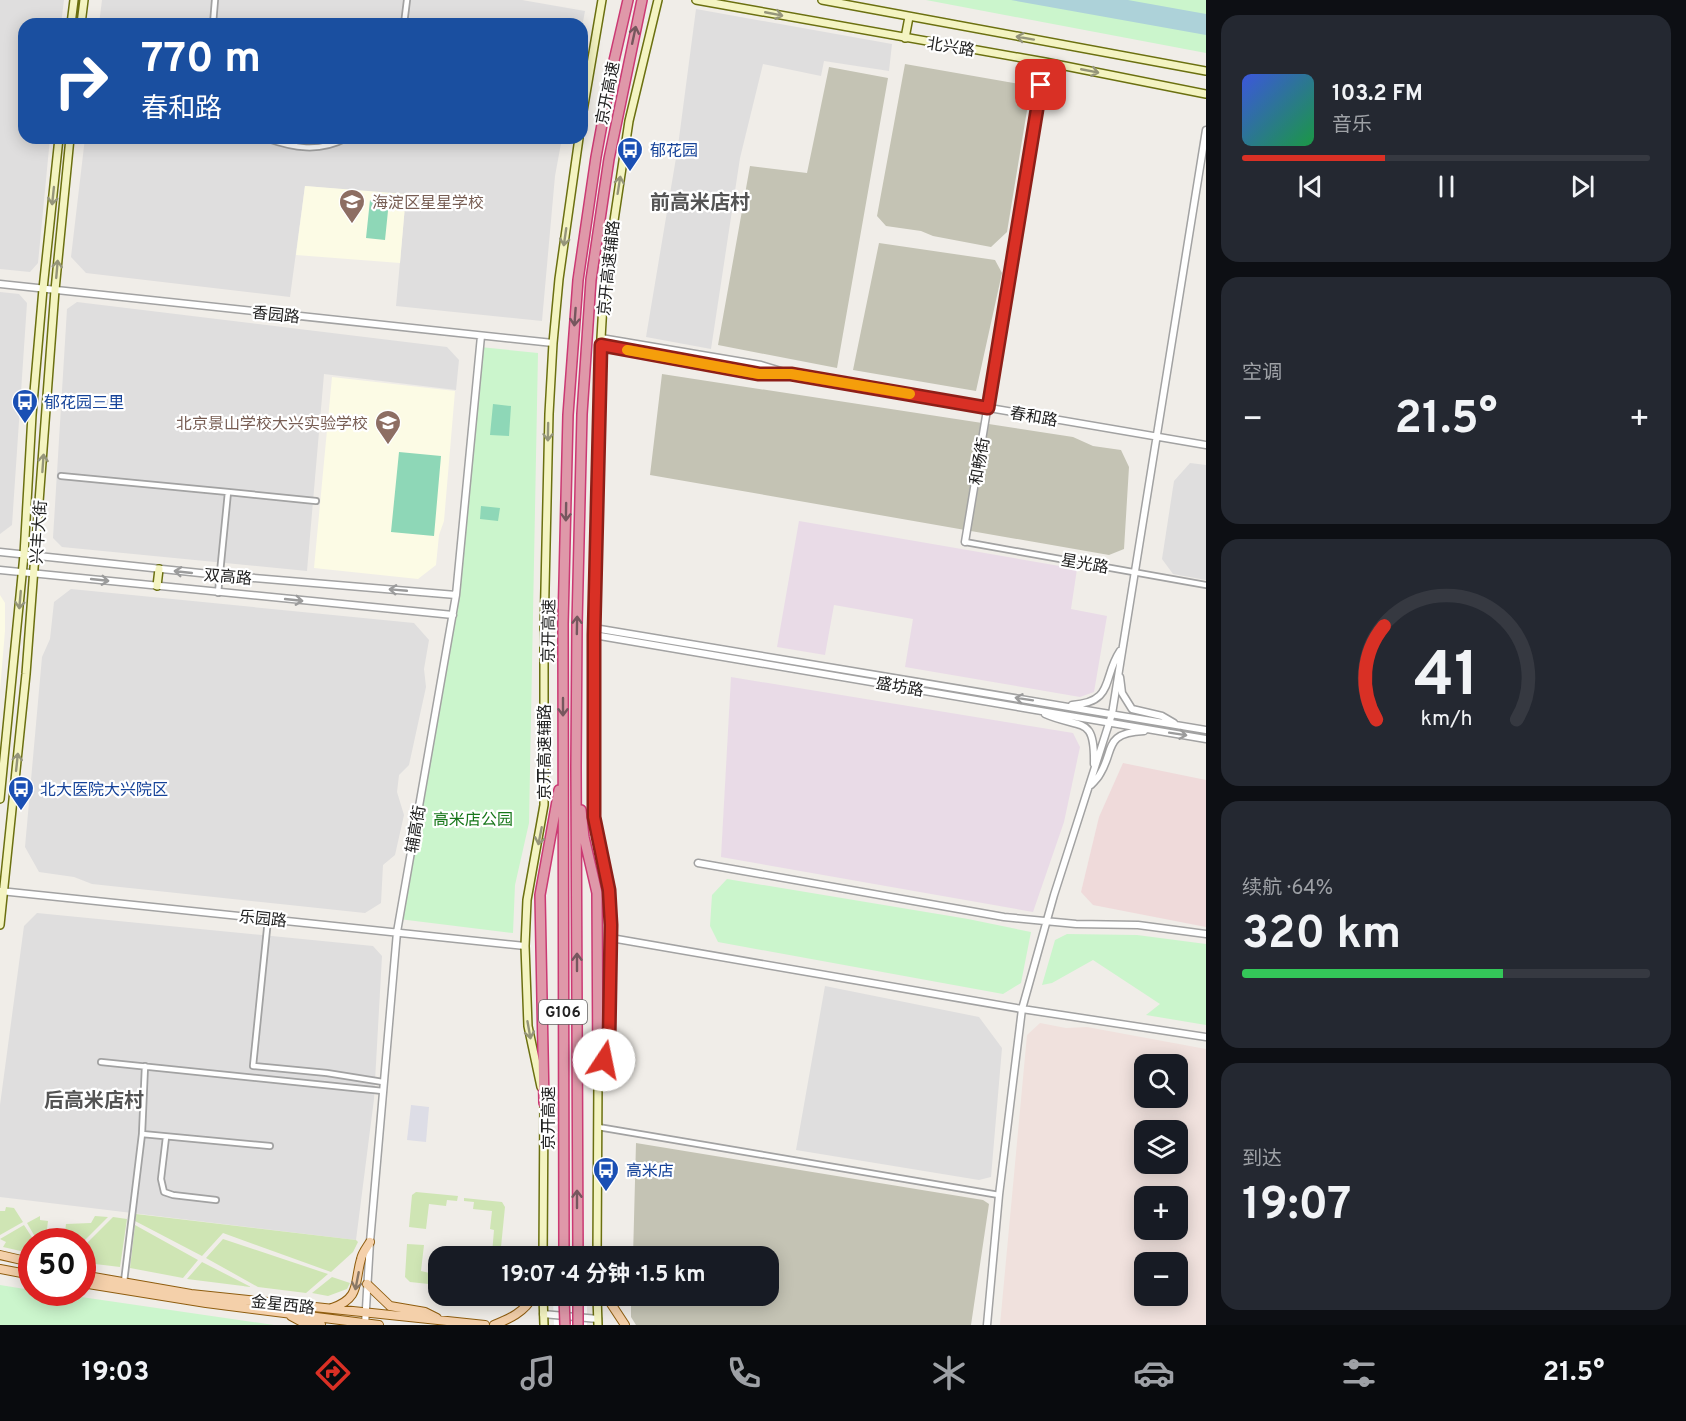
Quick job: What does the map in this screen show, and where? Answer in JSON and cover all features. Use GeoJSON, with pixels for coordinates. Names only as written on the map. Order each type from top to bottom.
{"type":"FeatureCollection","features":[{"type":"Feature","properties":{"kind":"highway","name":"京开高速"},"geometry":{"type":"LineString","coordinates":[[564,1246],[563,624],[568,415],[578,280],[596,157],[628,0]]}},
{"type":"Feature","properties":{"kind":"highway","name":"京开高速"},"geometry":{"type":"LineString","coordinates":[[578,1246],[576,767],[582,414],[591,280],[609,159],[642,0]]}},
{"type":"Feature","properties":{"kind":"highway"},"geometry":{"type":"LineString","coordinates":[[544,1103],[540,895],[563,767]]}},
{"type":"Feature","properties":{"kind":"highway"},"geometry":{"type":"LineString","coordinates":[[576,767],[584,837],[597,893],[598,1079]]}},
{"type":"Feature","properties":{"kind":"highway"},"geometry":{"type":"LineString","coordinates":[[564,1306],[565,1325]]}},
{"type":"Feature","properties":{"kind":"highway"},"geometry":{"type":"LineString","coordinates":[[578,1306],[578,1325]]}},
{"type":"Feature","properties":{"kind":"main road"},"geometry":{"type":"LineString","coordinates":[[72,18],[74,0]]}},
{"type":"Feature","properties":{"kind":"main road"},"geometry":{"type":"LineString","coordinates":[[82,18],[84,0]]}},
{"type":"Feature","properties":{"kind":"main road"},"geometry":{"type":"LineString","coordinates":[[588,82],[602,0]]}},
{"type":"Feature","properties":{"kind":"main road","name":"京开高速辅路"},"geometry":{"type":"LineString","coordinates":[[597,1246],[598,1079],[609,1041],[611,938],[609,890],[594,817],[594,631],[601,341],[604,286],[628,121],[658,0]]}},
{"type":"Feature","properties":{"kind":"main road","name":"北兴路"},"geometry":{"type":"LineString","coordinates":[[696,0],[1045,62],[1206,94]]}},
{"type":"Feature","properties":{"kind":"main road","name":"北兴路"},"geometry":{"type":"LineString","coordinates":[[822,0],[1206,71]]}},
{"type":"Feature","properties":{"kind":"main road"},"geometry":{"type":"LineString","coordinates":[[905,38],[909,16]]}},
{"type":"Feature","properties":{"kind":"main road","name":"兴丰大街"},"geometry":{"type":"LineString","coordinates":[[0,799],[24,555],[32,415],[43,289],[58,144]]}},
{"type":"Feature","properties":{"kind":"main road","name":"兴丰大街"},"geometry":{"type":"LineString","coordinates":[[0,925],[36,556],[55,290],[68,144]]}},
{"type":"Feature","properties":{"kind":"main road","name":"京开高速辅路"},"geometry":{"type":"LineString","coordinates":[[543,1246],[544,1103],[528,1026],[525,946],[527,900],[544,805],[544,632],[548,423],[553,343],[559,279],[578,144]]}},
{"type":"Feature","properties":{"kind":"main road"},"geometry":{"type":"LineString","coordinates":[[157,586],[159,569]]}},
{"type":"Feature","properties":{"kind":"main road"},"geometry":{"type":"LineString","coordinates":[[329,1309],[342,1305],[356,1290],[361,1256],[370,1242]]}},
{"type":"Feature","properties":{"kind":"main road"},"geometry":{"type":"LineString","coordinates":[[0,1255],[18,1259]]}},
{"type":"Feature","properties":{"kind":"main road"},"geometry":{"type":"LineString","coordinates":[[0,1261],[18,1264]]}},
{"type":"Feature","properties":{"kind":"main road"},"geometry":{"type":"LineString","coordinates":[[1,1270],[18,1273]]}},
{"type":"Feature","properties":{"kind":"main road","name":"金星西路"},"geometry":{"type":"LineString","coordinates":[[96,1277],[191,1294],[485,1325]]}},
{"type":"Feature","properties":{"kind":"main road"},"geometry":{"type":"LineString","coordinates":[[367,1284],[390,1306],[425,1312],[441,1320]]}},
{"type":"Feature","properties":{"kind":"main road","name":"金星西路"},"geometry":{"type":"LineString","coordinates":[[96,1285],[379,1325]]}},
{"type":"Feature","properties":{"kind":"main road"},"geometry":{"type":"LineString","coordinates":[[494,1325],[511,1318],[524,1306]]}},
{"type":"Feature","properties":{"kind":"main road"},"geometry":{"type":"LineString","coordinates":[[543,1306],[544,1325]]}},
{"type":"Feature","properties":{"kind":"main road"},"geometry":{"type":"LineString","coordinates":[[597,1306],[598,1322]]}},
{"type":"Feature","properties":{"kind":"main road"},"geometry":{"type":"LineString","coordinates":[[613,1306],[625,1325]]}},
{"type":"Feature","properties":{"kind":"main road"},"geometry":{"type":"LineString","coordinates":[[287,1313],[302,1322],[321,1325]]}},
{"type":"Feature","properties":{"kind":"street"},"geometry":{"type":"LineString","coordinates":[[214,18],[215,0]]}},
{"type":"Feature","properties":{"kind":"street"},"geometry":{"type":"LineString","coordinates":[[405,18],[407,0]]}},
{"type":"Feature","properties":{"kind":"street","name":"和畅街"},"geometry":{"type":"LineString","coordinates":[[964,542],[1045,62]]}},
{"type":"Feature","properties":{"kind":"street"},"geometry":{"type":"LineString","coordinates":[[987,1325],[999,1195],[1022,1010],[1112,714],[1206,130]]}},
{"type":"Feature","properties":{"kind":"street"},"geometry":{"type":"LineString","coordinates":[[281,144],[305,149],[332,144]]}},
{"type":"Feature","properties":{"kind":"street","name":"香园路"},"geometry":{"type":"LineString","coordinates":[[0,284],[553,343]]}},
{"type":"Feature","properties":{"kind":"street","name":"辅高街"},"geometry":{"type":"LineString","coordinates":[[365,1324],[397,932],[456,595],[481,336]]}},
{"type":"Feature","properties":{"kind":"street","name":"春和路"},"geometry":{"type":"LineString","coordinates":[[601,341],[759,374],[791,374],[1206,445]]}},
{"type":"Feature","properties":{"kind":"street"},"geometry":{"type":"LineString","coordinates":[[32,415],[46,416]]}},
{"type":"Feature","properties":{"kind":"street"},"geometry":{"type":"LineString","coordinates":[[62,476],[316,501]]}},
{"type":"Feature","properties":{"kind":"street"},"geometry":{"type":"LineString","coordinates":[[218,592],[228,492]]}},
{"type":"Feature","properties":{"kind":"street","name":"星光路"},"geometry":{"type":"LineString","coordinates":[[964,542],[1206,585]]}},
{"type":"Feature","properties":{"kind":"street","name":"双高路"},"geometry":{"type":"LineString","coordinates":[[0,552],[219,575],[456,595]]}},
{"type":"Feature","properties":{"kind":"street","name":"双高路"},"geometry":{"type":"LineString","coordinates":[[0,570],[453,615]]}},
{"type":"Feature","properties":{"kind":"street","name":"盛坊路"},"geometry":{"type":"LineString","coordinates":[[594,631],[1206,730]]}},
{"type":"Feature","properties":{"kind":"street","name":"盛坊路"},"geometry":{"type":"LineString","coordinates":[[594,631],[1206,739]]}},
{"type":"Feature","properties":{"kind":"street"},"geometry":{"type":"LineString","coordinates":[[1060,705],[1082,704],[1096,700],[1104,692],[1113,662],[1122,648]]}},
{"type":"Feature","properties":{"kind":"street"},"geometry":{"type":"LineString","coordinates":[[1119,668],[1122,693],[1132,709],[1162,716],[1177,725]]}},
{"type":"Feature","properties":{"kind":"street"},"geometry":{"type":"LineString","coordinates":[[1037,710],[1085,726],[1091,732],[1094,750],[1093,773]]}},
{"type":"Feature","properties":{"kind":"street"},"geometry":{"type":"LineString","coordinates":[[1089,788],[1101,773],[1113,742],[1120,736],[1136,731],[1156,730]]}},
{"type":"Feature","properties":{"kind":"street"},"geometry":{"type":"LineString","coordinates":[[698,863],[1004,917],[1047,922],[1138,925],[1206,934]]}},
{"type":"Feature","properties":{"kind":"street","name":"乐园路"},"geometry":{"type":"LineString","coordinates":[[2,891],[525,946]]}},
{"type":"Feature","properties":{"kind":"street"},"geometry":{"type":"LineString","coordinates":[[268,919],[254,1066],[327,1073],[383,1082]]}},
{"type":"Feature","properties":{"kind":"street"},"geometry":{"type":"LineString","coordinates":[[611,938],[1022,1010],[1206,1037]]}},
{"type":"Feature","properties":{"kind":"street"},"geometry":{"type":"LineString","coordinates":[[101,1062],[383,1091]]}},
{"type":"Feature","properties":{"kind":"street"},"geometry":{"type":"LineString","coordinates":[[124,1282],[142,1134],[145,1066]]}},
{"type":"Feature","properties":{"kind":"street"},"geometry":{"type":"LineString","coordinates":[[598,1127],[999,1195]]}},
{"type":"Feature","properties":{"kind":"street"},"geometry":{"type":"LineString","coordinates":[[142,1134],[270,1146]]}},
{"type":"Feature","properties":{"kind":"street"},"geometry":{"type":"LineString","coordinates":[[166,1137],[161,1179],[164,1192],[216,1200]]}},
{"type":"Feature","properties":{"kind":"street"},"geometry":{"type":"LineString","coordinates":[[543,1314],[598,1322]]}},
{"type":"Feature","properties":{"kind":"shaded area"},"geometry":{"type":"Polygon","coordinates":[[[0,0],[64,0],[62,18],[18,18],[18,144],[49,144],[38,263],[30,272],[0,269],[0,0]]]}},
{"type":"Feature","properties":{"kind":"shaded area"},"geometry":{"type":"Polygon","coordinates":[[[102,0],[522,0],[585,11],[584,18],[100,18],[102,0]]]}},
{"type":"Feature","properties":{"kind":"shaded area"},"geometry":{"type":"Polygon","coordinates":[[[696,9],[892,44],[889,71],[824,61],[821,76],[763,64],[740,158],[711,349],[646,337],[678,146],[696,9]]]}},
{"type":"Feature","properties":{"kind":"shaded area"},"geometry":{"type":"Polygon","coordinates":[[[905,64],[1031,86],[1007,232],[991,247],[933,236],[921,231],[886,226],[877,216],[905,64]]]}},
{"type":"Feature","properties":{"kind":"shaded area"},"geometry":{"type":"Polygon","coordinates":[[[829,67],[888,78],[837,368],[718,345],[750,166],[807,173],[829,67]]]}},
{"type":"Feature","properties":{"kind":"shaded area"},"geometry":{"type":"Polygon","coordinates":[[[84,144],[561,144],[555,176],[542,321],[396,306],[406,195],[305,186],[290,297],[86,273],[71,257],[84,144]]]}},
{"type":"Feature","properties":{"kind":"shaded area","name":"海淀区星星学校"},"geometry":{"type":"Polygon","coordinates":[[[305,186],[406,194],[400,263],[296,255],[305,186]]]}},
{"type":"Feature","properties":{"kind":"shaded area"},"geometry":{"type":"Polygon","coordinates":[[[879,243],[995,260],[1002,273],[976,391],[853,370],[879,243]]]}},
{"type":"Feature","properties":{"kind":"shaded area","name":"郁花园三里"},"geometry":{"type":"Polygon","coordinates":[[[0,292],[19,294],[27,303],[12,525],[0,534],[0,292]]]}},
{"type":"Feature","properties":{"kind":"shaded area"},"geometry":{"type":"Polygon","coordinates":[[[77,302],[447,347],[459,360],[456,390],[324,374],[307,571],[62,547],[53,538],[67,309],[77,302]]]}},
{"type":"Feature","properties":{"kind":"shaded area"},"geometry":{"type":"Polygon","coordinates":[[[662,374],[1073,437],[1093,446],[1121,450],[1129,467],[1124,549],[1109,555],[650,475],[662,374]]]}},
{"type":"Feature","properties":{"kind":"shaded area","name":"北京景山学校大兴实验学校"},"geometry":{"type":"Polygon","coordinates":[[[332,377],[455,391],[444,521],[439,535],[436,565],[418,579],[314,568],[332,377]]]}},
{"type":"Feature","properties":{"kind":"shaded area"},"geometry":{"type":"Polygon","coordinates":[[[1190,463],[1206,465],[1206,580],[1173,574],[1162,559],[1174,481],[1190,463]]]}},
{"type":"Feature","properties":{"kind":"shaded area"},"geometry":{"type":"Polygon","coordinates":[[[799,521],[1077,569],[1071,609],[1107,616],[1094,692],[1080,697],[905,667],[913,619],[834,605],[825,655],[777,647],[799,521]]]}},
{"type":"Feature","properties":{"kind":"shaded area"},"geometry":{"type":"Polygon","coordinates":[[[71,589],[414,623],[429,640],[424,669],[426,687],[409,765],[399,775],[397,792],[404,815],[395,855],[383,865],[381,903],[365,913],[92,884],[74,877],[39,872],[25,847],[42,657],[50,639],[54,602],[71,589]]]}},
{"type":"Feature","properties":{"kind":"shaded area"},"geometry":{"type":"Polygon","coordinates":[[[0,595],[5,603],[5,631],[0,690],[0,595]]]}},
{"type":"Feature","properties":{"kind":"shaded area"},"geometry":{"type":"Polygon","coordinates":[[[731,677],[1073,733],[1080,747],[1064,822],[1033,912],[721,857],[731,677]]]}},
{"type":"Feature","properties":{"kind":"shaded area"},"geometry":{"type":"Polygon","coordinates":[[[1123,763],[1206,780],[1206,927],[1093,905],[1081,892],[1099,817],[1123,763]]]}},
{"type":"Feature","properties":{"kind":"shaded area"},"geometry":{"type":"Polygon","coordinates":[[[37,913],[373,946],[382,956],[374,1099],[356,1240],[0,1197],[0,1105],[24,926],[37,913]]]}},
{"type":"Feature","properties":{"kind":"shaded area"},"geometry":{"type":"Polygon","coordinates":[[[825,986],[979,1017],[1002,1048],[991,1177],[979,1180],[796,1150],[825,986]]]}},
{"type":"Feature","properties":{"kind":"shaded area"},"geometry":{"type":"Polygon","coordinates":[[[1040,1023],[1066,1028],[1087,1027],[1206,1049],[1206,1325],[1000,1325],[1027,1035],[1040,1023]]]}},
{"type":"Feature","properties":{"kind":"shaded area"},"geometry":{"type":"Polygon","coordinates":[[[411,1105],[429,1107],[426,1142],[407,1140],[411,1105]]]}},
{"type":"Feature","properties":{"kind":"shaded area"},"geometry":{"type":"Polygon","coordinates":[[[636,1143],[983,1200],[989,1204],[971,1325],[636,1325],[631,1317],[631,1306],[779,1306],[779,1246],[633,1246],[636,1143]]]}},
{"type":"Feature","properties":{"kind":"green space"},"geometry":{"type":"Polygon","coordinates":[[[926,0],[1206,0],[1206,53],[926,0]]]}},
{"type":"Feature","properties":{"kind":"green space"},"geometry":{"type":"Polygon","coordinates":[[[370,200],[389,201],[385,240],[366,238],[370,200]]]}},
{"type":"Feature","properties":{"kind":"green space","name":"高米店公园"},"geometry":{"type":"Polygon","coordinates":[[[480,347],[538,353],[529,823],[515,885],[513,933],[399,919],[449,641],[480,347]]]}},
{"type":"Feature","properties":{"kind":"green space"},"geometry":{"type":"Polygon","coordinates":[[[493,404],[511,406],[509,436],[490,435],[493,404]]]}},
{"type":"Feature","properties":{"kind":"green space"},"geometry":{"type":"Polygon","coordinates":[[[399,452],[441,456],[434,536],[391,532],[399,452]]]}},
{"type":"Feature","properties":{"kind":"green space"},"geometry":{"type":"Polygon","coordinates":[[[481,506],[500,508],[498,521],[480,519],[481,506]]]}},
{"type":"Feature","properties":{"kind":"green space"},"geometry":{"type":"Polygon","coordinates":[[[727,879],[968,919],[1031,932],[1021,983],[1003,994],[718,942],[710,926],[712,895],[727,879]]]}},
{"type":"Feature","properties":{"kind":"green space"},"geometry":{"type":"Polygon","coordinates":[[[1067,934],[1137,935],[1206,944],[1206,1025],[1146,1015],[1160,1004],[1093,960],[1052,983],[1042,985],[1055,940],[1067,934]]]}},
{"type":"Feature","properties":{"kind":"green space"},"geometry":{"type":"Polygon","coordinates":[[[416,1192],[458,1196],[457,1201],[447,1200],[446,1206],[429,1204],[426,1229],[409,1227],[412,1195],[416,1192]]]}},
{"type":"Feature","properties":{"kind":"green space"},"geometry":{"type":"Polygon","coordinates":[[[464,1198],[502,1202],[505,1207],[501,1246],[493,1246],[494,1230],[490,1229],[492,1211],[473,1209],[474,1202],[464,1201],[464,1198]]]}},
{"type":"Feature","properties":{"kind":"green space"},"geometry":{"type":"Polygon","coordinates":[[[6,1207],[14,1208],[23,1222],[0,1235],[0,1211],[5,1211],[6,1207]]]}},
{"type":"Feature","properties":{"kind":"green space"},"geometry":{"type":"Polygon","coordinates":[[[136,1214],[358,1242],[353,1252],[331,1272],[223,1233],[202,1256],[135,1221],[136,1214]]]}},
{"type":"Feature","properties":{"kind":"green space"},"geometry":{"type":"Polygon","coordinates":[[[40,1216],[40,1220],[48,1221],[47,1228],[30,1228],[27,1223],[40,1216]]]}},
{"type":"Feature","properties":{"kind":"green space"},"geometry":{"type":"Polygon","coordinates":[[[95,1216],[108,1217],[96,1229],[65,1228],[66,1224],[91,1223],[95,1216]]]}},
{"type":"Feature","properties":{"kind":"green space"},"geometry":{"type":"Polygon","coordinates":[[[113,1217],[127,1219],[120,1267],[96,1264],[96,1234],[113,1217]]]}},
{"type":"Feature","properties":{"kind":"green space"},"geometry":{"type":"Polygon","coordinates":[[[135,1225],[198,1260],[183,1278],[130,1268],[135,1225]]]}},
{"type":"Feature","properties":{"kind":"green space"},"geometry":{"type":"Polygon","coordinates":[[[18,1228],[18,1250],[3,1247],[6,1242],[0,1239],[18,1228]]]}},
{"type":"Feature","properties":{"kind":"green space"},"geometry":{"type":"Polygon","coordinates":[[[223,1239],[328,1274],[306,1293],[258,1287],[206,1258],[223,1239]]]}},
{"type":"Feature","properties":{"kind":"green space"},"geometry":{"type":"Polygon","coordinates":[[[407,1244],[424,1245],[421,1271],[428,1273],[428,1284],[410,1282],[405,1277],[407,1244]]]}},
{"type":"Feature","properties":{"kind":"green space"},"geometry":{"type":"Polygon","coordinates":[[[202,1262],[251,1287],[187,1279],[202,1262]]]}},
{"type":"Feature","properties":{"kind":"green space"},"geometry":{"type":"Polygon","coordinates":[[[332,1277],[350,1283],[347,1289],[328,1296],[312,1293],[332,1277]]]}},
{"type":"Feature","properties":{"kind":"green space"},"geometry":{"type":"Polygon","coordinates":[[[0,1285],[18,1288],[18,1306],[96,1306],[96,1299],[274,1325],[0,1325],[0,1285]]]}},
{"type":"Feature","properties":{"kind":"water"},"geometry":{"type":"Polygon","coordinates":[[[1011,0],[1128,0],[1206,14],[1206,35],[1011,0]]]}},
{"type":"Feature","properties":{"kind":"pier"},"geometry":{"type":"Polygon","coordinates":[[[553,1306],[587,1306],[587,1325],[554,1325],[553,1306]]]}},
{"type":"Feature","properties":{"kind":"slow traffic"},"geometry":{"type":"LineString","coordinates":[[627,350],[759,374],[791,374],[910,394]]}},
{"type":"Feature","properties":{"kind":"place","name":"郁花园"},"geometry":{"type":"Point","coordinates":[630,173]}},
{"type":"Feature","properties":{"kind":"place","name":"海淀区星星学校"},"geometry":{"type":"Point","coordinates":[352,225]}},
{"type":"Feature","properties":{"kind":"place","name":"郁花园三里"},"geometry":{"type":"Point","coordinates":[25,425]}},
{"type":"Feature","properties":{"kind":"place","name":"北京景山学校大兴实验学校"},"geometry":{"type":"Point","coordinates":[388,446]}},
{"type":"Feature","properties":{"kind":"place","name":"北大医院大兴院区"},"geometry":{"type":"Point","coordinates":[21,812]}},
{"type":"Feature","properties":{"kind":"place","name":"高米店"},"geometry":{"type":"Point","coordinates":[606,1193]}},
{"type":"Feature","properties":{"kind":"district","name":"前高米店村"},"geometry":{"type":"Point","coordinates":[700,202]}},
{"type":"Feature","properties":{"kind":"district","name":"后高米店村"},"geometry":{"type":"Point","coordinates":[94,1100]}},
{"type":"Feature","properties":{"kind":"route"},"geometry":{"type":"LineString","coordinates":[[604,1060],[609,1041],[611,925],[609,890],[594,817],[594,635],[601,345],[759,374],[791,374],[988,408],[1041,85]]}}]}
